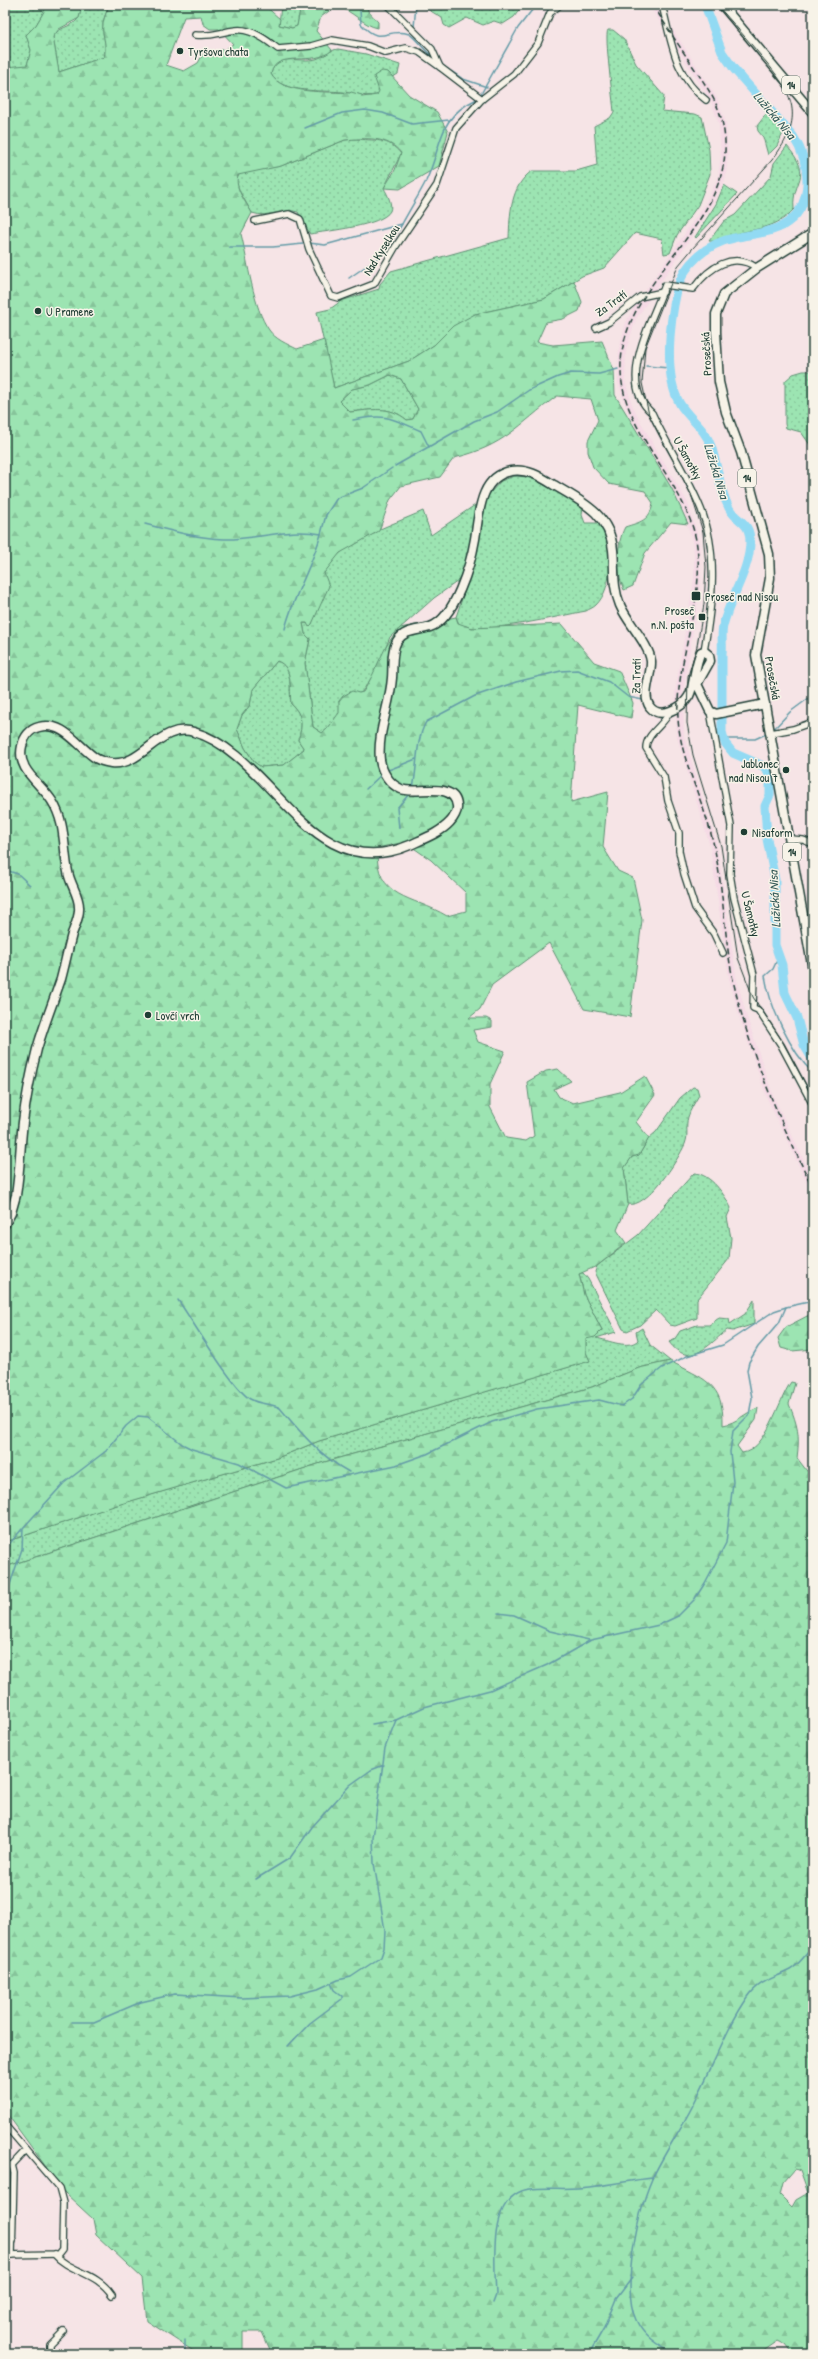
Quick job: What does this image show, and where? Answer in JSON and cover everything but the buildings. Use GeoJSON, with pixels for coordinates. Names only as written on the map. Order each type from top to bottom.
{"type":"FeatureCollection","features":[{"type":"Feature","properties":{"kind":"street"},"geometry":{"type":"LineString","coordinates":[[388,5],[432,49],[440,67]]}},
{"type":"Feature","properties":{"kind":"street","name":"Nad Kyselkou"},"geometry":{"type":"LineString","coordinates":[[255,221],[289,214],[300,219],[309,249],[331,296],[338,298],[374,284],[396,246],[437,184],[456,128],[482,99],[514,74],[538,43],[550,13],[560,5]]}},
{"type":"Feature","properties":{"kind":"street"},"geometry":{"type":"LineString","coordinates":[[662,5],[669,39],[680,71],[698,94],[706,100]]}},
{"type":"Feature","properties":{"kind":"street","name":"14"},"geometry":{"type":"LineString","coordinates":[[722,5],[813,113]]}},
{"type":"Feature","properties":{"kind":"street"},"geometry":{"type":"LineString","coordinates":[[195,35],[212,36],[237,30],[261,36],[278,49],[311,46],[332,40],[368,46],[386,53],[406,48],[418,52],[482,99]]}},
{"type":"Feature","properties":{"kind":"street","name":"Prosečská"},"geometry":{"type":"LineString","coordinates":[[813,233],[758,268],[724,294],[716,314],[719,382],[726,412],[740,452],[769,554],[770,578],[756,654],[813,970]]}},
{"type":"Feature","properties":{"kind":"street","name":"U Šamotky"},"geometry":{"type":"LineString","coordinates":[[670,711],[688,698],[696,665],[701,652],[704,651],[713,585],[707,527],[697,499],[652,413],[642,404],[638,388],[638,358],[642,341],[663,292],[668,286],[693,289],[719,264],[738,260],[758,268]]}},
{"type":"Feature","properties":{"kind":"street","name":"Za Tratí"},"geometry":{"type":"LineString","coordinates":[[596,328],[609,322],[640,297],[663,292]]}},
{"type":"Feature","properties":{"kind":"street","name":"Za Tratí"},"geometry":{"type":"LineString","coordinates":[[5,1224],[11,1213],[16,1195],[29,1082],[40,1038],[61,979],[79,908],[68,873],[62,824],[49,796],[33,780],[23,764],[21,750],[27,735],[36,728],[54,727],[72,738],[99,760],[119,763],[129,761],[164,736],[176,732],[191,731],[227,749],[320,837],[334,845],[348,849],[378,853],[403,848],[440,831],[454,817],[457,806],[453,796],[443,790],[405,791],[396,787],[386,777],[380,760],[382,731],[392,685],[394,649],[398,640],[406,633],[434,626],[447,615],[467,569],[482,498],[489,485],[498,476],[508,472],[525,471],[534,474],[586,503],[596,511],[605,525],[612,542],[613,578],[618,600],[647,650],[651,660],[647,691],[649,704],[659,712],[670,711]]}},
{"type":"Feature","properties":{"kind":"street","name":"U Šamotky"},"geometry":{"type":"LineString","coordinates":[[704,651],[709,655],[710,661],[697,684],[713,713],[731,826],[730,874],[734,898],[754,975],[753,1008],[758,1010],[781,1045],[813,1106]]}},
{"type":"Feature","properties":{"kind":"street"},"geometry":{"type":"LineString","coordinates":[[713,713],[732,711],[765,704]]}},
{"type":"Feature","properties":{"kind":"street"},"geometry":{"type":"LineString","coordinates":[[670,711],[666,720],[649,739],[646,748],[660,768],[664,777],[668,801],[679,833],[679,851],[684,874],[695,908],[714,934],[723,953]]}},
{"type":"Feature","properties":{"kind":"street"},"geometry":{"type":"LineString","coordinates":[[771,733],[793,730],[813,722]]}},
{"type":"Feature","properties":{"kind":"street"},"geometry":{"type":"LineString","coordinates":[[790,839],[803,840],[813,844]]}},
{"type":"Feature","properties":{"kind":"street"},"geometry":{"type":"LineString","coordinates":[[5,2124],[59,2188],[62,2196],[62,2249],[58,2254],[5,2255]]}},
{"type":"Feature","properties":{"kind":"street"},"geometry":{"type":"LineString","coordinates":[[12,2165],[26,2150]]}},
{"type":"Feature","properties":{"kind":"street"},"geometry":{"type":"LineString","coordinates":[[5,2164],[12,2165]]}},
{"type":"Feature","properties":{"kind":"street"},"geometry":{"type":"LineString","coordinates":[[12,2165],[14,2173],[12,2255]]}},
{"type":"Feature","properties":{"kind":"street"},"geometry":{"type":"LineString","coordinates":[[5,2240],[13,2241]]}},
{"type":"Feature","properties":{"kind":"street"},"geometry":{"type":"LineString","coordinates":[[54,2254],[58,2259],[84,2271],[99,2281],[112,2295]]}},
{"type":"Feature","properties":{"kind":"street"},"geometry":{"type":"LineString","coordinates":[[50,2354],[50,2345],[64,2331]]}},
{"type":"Feature","properties":{"kind":"shaded area"},"geometry":{"type":"Polygon","coordinates":[[[649,5],[657,5],[717,98],[726,123],[728,157],[725,180],[711,208],[636,319],[626,350],[625,381],[632,404],[640,421],[688,503],[699,539],[701,580],[683,693],[684,736],[717,844],[736,976],[746,1014],[773,1095],[813,1180],[813,1196],[767,1098],[739,1016],[729,978],[710,846],[677,737],[675,692],[694,579],[694,552],[690,532],[677,499],[629,417],[618,382],[619,349],[626,322],[634,307],[705,204],[718,177],[721,156],[719,125],[711,101],[649,5]]]}},
{"type":"Feature","properties":{"kind":"green space"},"geometry":{"type":"Polygon","coordinates":[[[5,5],[45,5],[46,8],[36,25],[26,35],[31,50],[27,66],[6,67],[5,65],[5,5]]]}},
{"type":"Feature","properties":{"kind":"green space"},"geometry":{"type":"Polygon","coordinates":[[[45,5],[82,5],[79,18],[59,29],[53,37],[59,72],[104,57],[105,45],[103,24],[108,9],[102,5],[264,5],[280,19],[279,25],[292,28],[297,26],[301,5],[367,5],[368,11],[378,22],[378,28],[367,24],[348,11],[336,6],[321,17],[316,31],[332,50],[316,58],[280,62],[274,66],[271,74],[276,81],[295,89],[319,92],[351,92],[362,95],[362,97],[377,95],[379,91],[374,76],[382,71],[388,72],[409,95],[437,112],[448,132],[439,166],[400,189],[384,188],[395,170],[401,153],[396,147],[383,141],[376,139],[360,139],[345,140],[281,166],[238,175],[237,180],[239,190],[252,213],[241,234],[255,297],[263,321],[278,339],[297,349],[324,340],[334,388],[409,361],[434,345],[453,326],[475,314],[544,299],[574,281],[582,302],[579,311],[563,319],[546,322],[537,342],[553,345],[602,341],[614,370],[615,395],[672,489],[688,524],[671,522],[645,553],[633,586],[624,590],[618,567],[622,534],[625,527],[640,522],[647,517],[652,509],[653,503],[645,491],[609,484],[593,467],[588,452],[588,441],[598,420],[591,399],[557,396],[499,441],[471,453],[454,458],[440,477],[401,486],[390,500],[379,531],[340,553],[324,573],[329,586],[312,624],[309,627],[307,623],[303,623],[305,634],[310,639],[305,663],[313,727],[322,733],[339,713],[339,701],[343,696],[352,691],[359,693],[363,692],[384,651],[400,628],[456,617],[458,623],[472,628],[562,624],[594,662],[619,671],[633,703],[631,718],[578,705],[571,802],[608,792],[603,847],[618,871],[633,878],[642,920],[630,1017],[584,1009],[549,943],[492,985],[480,1009],[469,1018],[486,1018],[492,1021],[492,1027],[473,1030],[478,1042],[505,1051],[490,1084],[490,1107],[506,1138],[526,1141],[534,1136],[527,1082],[546,1071],[558,1069],[571,1081],[554,1089],[559,1097],[573,1103],[620,1092],[645,1076],[655,1095],[636,1122],[649,1138],[639,1155],[632,1157],[624,1168],[628,1204],[617,1230],[626,1243],[597,1266],[579,1274],[584,1295],[602,1330],[595,1337],[586,1339],[586,1352],[590,1361],[319,1441],[277,1458],[114,1506],[5,1542],[5,65],[6,67],[27,65],[31,50],[26,35],[36,25],[46,8],[45,5]],[[201,16],[184,17],[166,65],[184,71],[198,63],[203,54],[226,49],[233,44],[219,29],[210,29],[203,24],[201,16]],[[390,375],[370,385],[352,389],[339,401],[350,412],[387,410],[400,415],[407,420],[413,419],[418,409],[401,379],[390,375]],[[277,661],[253,689],[250,705],[242,715],[237,729],[245,748],[254,762],[261,767],[284,765],[304,749],[298,740],[301,730],[301,720],[298,712],[291,704],[290,679],[286,668],[277,661]],[[405,842],[377,848],[378,865],[382,878],[389,887],[398,894],[447,916],[466,911],[466,893],[431,860],[405,842]]]}},
{"type":"Feature","properties":{"kind":"green space"},"geometry":{"type":"Polygon","coordinates":[[[82,5],[102,5],[108,9],[103,24],[105,45],[104,57],[59,72],[53,37],[55,33],[77,20],[82,5]]]}},
{"type":"Feature","properties":{"kind":"green space"},"geometry":{"type":"Polygon","coordinates":[[[281,5],[301,5],[297,26],[292,28],[279,25],[281,5]]]}},
{"type":"Feature","properties":{"kind":"green space"},"geometry":{"type":"Polygon","coordinates":[[[421,5],[523,5],[514,17],[503,24],[494,21],[483,25],[467,18],[449,28],[444,25],[442,18],[421,5]]]}},
{"type":"Feature","properties":{"kind":"green space"},"geometry":{"type":"Polygon","coordinates":[[[608,30],[613,30],[624,39],[636,64],[664,96],[662,111],[695,114],[702,117],[709,150],[710,174],[698,205],[677,235],[670,253],[664,254],[662,239],[635,233],[604,268],[582,276],[544,299],[475,314],[434,345],[409,361],[334,388],[317,312],[330,309],[341,301],[379,289],[380,284],[391,271],[509,238],[511,211],[515,193],[525,177],[532,171],[576,171],[597,165],[594,126],[610,118],[614,112],[607,43],[608,30]]]}},
{"type":"Feature","properties":{"kind":"green space"},"geometry":{"type":"Polygon","coordinates":[[[338,49],[366,54],[400,65],[398,74],[393,77],[388,72],[375,76],[380,91],[377,95],[367,96],[343,92],[315,91],[293,88],[276,80],[271,74],[273,67],[277,63],[289,60],[316,59],[338,49]]]}},
{"type":"Feature","properties":{"kind":"green space"},"geometry":{"type":"Polygon","coordinates":[[[767,113],[785,129],[777,146],[768,155],[763,137],[758,131],[757,126],[767,113]]]}},
{"type":"Feature","properties":{"kind":"green space"},"geometry":{"type":"Polygon","coordinates":[[[356,139],[386,142],[401,154],[384,188],[391,205],[390,211],[385,216],[353,227],[310,234],[298,212],[287,211],[264,215],[252,213],[240,192],[236,181],[240,173],[281,166],[345,140],[356,139]]]}},
{"type":"Feature","properties":{"kind":"green space"},"geometry":{"type":"Polygon","coordinates":[[[787,146],[795,157],[801,173],[794,199],[794,209],[774,224],[735,234],[719,240],[709,241],[724,221],[735,215],[771,176],[774,163],[787,146]]]}},
{"type":"Feature","properties":{"kind":"green space"},"geometry":{"type":"Polygon","coordinates":[[[724,185],[737,194],[696,238],[695,237],[716,204],[724,185]]]}},
{"type":"Feature","properties":{"kind":"green space"},"geometry":{"type":"Polygon","coordinates":[[[803,371],[813,371],[813,449],[801,432],[786,428],[785,424],[785,381],[793,374],[803,371]]]}},
{"type":"Feature","properties":{"kind":"green space"},"geometry":{"type":"Polygon","coordinates":[[[390,375],[401,379],[418,409],[413,419],[407,420],[394,412],[387,410],[349,412],[339,401],[352,389],[370,385],[390,375]]]}},
{"type":"Feature","properties":{"kind":"green space"},"geometry":{"type":"Polygon","coordinates":[[[514,476],[529,477],[583,505],[582,515],[585,523],[599,523],[608,541],[610,552],[609,577],[606,588],[602,598],[596,605],[586,611],[505,626],[474,628],[463,626],[459,623],[456,617],[476,556],[487,496],[501,481],[514,476]]]}},
{"type":"Feature","properties":{"kind":"green space"},"geometry":{"type":"Polygon","coordinates":[[[475,505],[470,554],[458,581],[434,598],[390,637],[376,671],[362,692],[339,701],[340,713],[327,729],[322,733],[313,727],[305,663],[310,639],[305,634],[303,623],[312,624],[322,578],[332,561],[342,551],[355,542],[382,528],[423,511],[431,535],[475,505]]]}},
{"type":"Feature","properties":{"kind":"green space"},"geometry":{"type":"Polygon","coordinates":[[[277,661],[286,668],[290,679],[291,704],[298,712],[301,720],[301,730],[298,740],[304,749],[284,765],[261,767],[254,762],[245,748],[237,729],[242,715],[250,705],[253,689],[277,661]]]}},
{"type":"Feature","properties":{"kind":"green space"},"geometry":{"type":"Polygon","coordinates":[[[693,1087],[697,1088],[699,1095],[688,1117],[685,1144],[676,1161],[653,1191],[636,1204],[628,1204],[624,1168],[632,1157],[639,1155],[649,1138],[656,1132],[680,1098],[693,1087]]]}},
{"type":"Feature","properties":{"kind":"green space"},"geometry":{"type":"Polygon","coordinates":[[[694,1173],[700,1174],[712,1181],[721,1191],[731,1208],[727,1217],[731,1238],[729,1259],[697,1299],[697,1318],[675,1326],[670,1325],[656,1310],[640,1325],[627,1331],[623,1329],[595,1272],[597,1266],[638,1235],[694,1173]]]}},
{"type":"Feature","properties":{"kind":"green space"},"geometry":{"type":"Polygon","coordinates":[[[579,1273],[583,1273],[588,1279],[616,1332],[596,1338],[618,1344],[634,1343],[638,1340],[636,1332],[642,1328],[650,1345],[670,1361],[639,1368],[592,1387],[321,1463],[5,1567],[5,1542],[113,1506],[277,1458],[319,1441],[589,1361],[586,1353],[586,1339],[602,1330],[584,1295],[579,1273]]]}},
{"type":"Feature","properties":{"kind":"green space"},"geometry":{"type":"Polygon","coordinates":[[[754,1300],[754,1324],[733,1331],[727,1330],[699,1352],[684,1354],[677,1350],[669,1342],[674,1340],[680,1331],[697,1325],[709,1325],[719,1318],[729,1319],[730,1324],[745,1314],[754,1300]]]}},
{"type":"Feature","properties":{"kind":"green space"},"geometry":{"type":"Polygon","coordinates":[[[813,1313],[813,1349],[792,1351],[781,1348],[778,1338],[786,1327],[813,1313]]]}},
{"type":"Feature","properties":{"kind":"green space"},"geometry":{"type":"Polygon","coordinates":[[[670,1361],[702,1378],[715,1391],[720,1399],[723,1425],[728,1424],[758,1408],[756,1420],[737,1446],[742,1453],[751,1450],[765,1434],[786,1390],[791,1382],[795,1383],[789,1404],[798,1431],[797,1458],[813,1479],[813,2354],[793,2354],[786,2345],[778,2341],[759,2354],[502,2354],[494,2347],[488,2354],[272,2354],[262,2332],[243,2332],[243,2350],[238,2354],[198,2354],[147,2321],[142,2278],[96,2235],[93,2219],[65,2193],[5,2111],[5,1567],[321,1463],[592,1387],[639,1368],[670,1361]],[[795,2169],[783,2183],[780,2195],[792,2207],[796,2200],[808,2193],[800,2171],[795,2169]]]}},
{"type":"Feature","properties":{"kind":"waterway"},"geometry":{"type":"LineString","coordinates":[[414,27],[416,5]]}},
{"type":"Feature","properties":{"kind":"waterway"},"geometry":{"type":"LineString","coordinates":[[481,94],[518,28],[536,5]]}},
{"type":"Feature","properties":{"kind":"waterway","name":"Lužická Nisa"},"geometry":{"type":"LineString","coordinates":[[705,5],[722,52],[734,69],[793,136],[804,159],[806,172],[807,184],[805,197],[801,208],[793,218],[776,229],[724,241],[706,250],[691,263],[680,281],[677,290],[670,332],[670,364],[671,378],[680,404],[708,439],[729,508],[748,530],[750,542],[747,563],[722,629],[722,732],[725,743],[733,753],[763,766],[768,771],[770,779],[770,795],[765,806],[767,839],[775,880],[775,945],[782,965],[785,993],[797,1018],[804,1045],[813,1060]]}},
{"type":"Feature","properties":{"kind":"waterway"},"geometry":{"type":"LineString","coordinates":[[360,10],[361,24],[368,31],[379,35],[395,33],[409,34],[433,57]]}},
{"type":"Feature","properties":{"kind":"waterway"},"geometry":{"type":"LineString","coordinates":[[445,67],[463,79],[487,87]]}},
{"type":"Feature","properties":{"kind":"waterway"},"geometry":{"type":"LineString","coordinates":[[309,243],[325,245],[402,224],[426,181],[442,134],[447,124],[454,115],[477,99]]}},
{"type":"Feature","properties":{"kind":"waterway"},"geometry":{"type":"LineString","coordinates":[[305,128],[342,113],[365,110],[383,113],[412,124],[449,120]]}},
{"type":"Feature","properties":{"kind":"waterway"},"geometry":{"type":"LineString","coordinates":[[805,195],[813,200]]}},
{"type":"Feature","properties":{"kind":"waterway"},"geometry":{"type":"LineString","coordinates":[[349,278],[385,253],[402,224]]}},
{"type":"Feature","properties":{"kind":"waterway"},"geometry":{"type":"LineString","coordinates":[[229,247],[273,247],[303,244]]}},
{"type":"Feature","properties":{"kind":"waterway"},"geometry":{"type":"LineString","coordinates":[[646,366],[669,368]]}},
{"type":"Feature","properties":{"kind":"waterway"},"geometry":{"type":"LineString","coordinates":[[395,466],[474,421],[497,412],[529,390],[558,377],[571,373],[599,374],[618,369]]}},
{"type":"Feature","properties":{"kind":"waterway"},"geometry":{"type":"LineString","coordinates":[[353,420],[373,417],[395,420],[421,431],[429,447]]}},
{"type":"Feature","properties":{"kind":"waterway"},"geometry":{"type":"LineString","coordinates":[[145,524],[194,536],[224,539],[248,538],[297,532],[321,534],[326,515],[337,498],[363,488],[392,468]]}},
{"type":"Feature","properties":{"kind":"waterway"},"geometry":{"type":"LineString","coordinates":[[285,629],[288,617],[313,558],[321,534]]}},
{"type":"Feature","properties":{"kind":"waterway"},"geometry":{"type":"LineString","coordinates":[[413,788],[418,746],[422,730],[426,722],[475,696],[516,682],[561,671],[577,670],[609,682],[628,697],[643,700]]}},
{"type":"Feature","properties":{"kind":"waterway"},"geometry":{"type":"LineString","coordinates":[[773,730],[790,712],[813,695]]}},
{"type":"Feature","properties":{"kind":"waterway"},"geometry":{"type":"LineString","coordinates":[[724,739],[755,739],[768,733]]}},
{"type":"Feature","properties":{"kind":"waterway"},"geometry":{"type":"LineString","coordinates":[[386,771],[416,759]]}},
{"type":"Feature","properties":{"kind":"waterway"},"geometry":{"type":"LineString","coordinates":[[366,789],[382,774]]}},
{"type":"Feature","properties":{"kind":"waterway"},"geometry":{"type":"LineString","coordinates":[[399,828],[397,808],[410,793]]}},
{"type":"Feature","properties":{"kind":"waterway"},"geometry":{"type":"LineString","coordinates":[[5,870],[18,874],[30,885]]}},
{"type":"Feature","properties":{"kind":"waterway"},"geometry":{"type":"LineString","coordinates":[[779,956],[773,969],[765,976],[771,1001],[789,1041],[796,1053],[813,1073]]}},
{"type":"Feature","properties":{"kind":"waterway"},"geometry":{"type":"LineString","coordinates":[[178,1300],[223,1369],[243,1393],[254,1401],[280,1408],[303,1435],[320,1451],[329,1459],[349,1472]]}},
{"type":"Feature","properties":{"kind":"waterway"},"geometry":{"type":"LineString","coordinates":[[72,2022],[94,2022],[141,2002],[175,1994],[242,1998],[290,1996],[318,1989],[338,1980],[351,1977],[381,1957],[384,1948],[385,1931],[374,1863],[373,1838],[385,1748],[396,1720],[424,1707],[490,1690],[547,1665],[591,1640],[659,1625],[678,1616],[694,1600],[705,1583],[726,1543],[733,1482],[730,1452],[733,1431],[749,1415],[752,1398],[747,1370],[749,1362],[758,1347],[779,1323],[786,1307],[813,1301]]}},
{"type":"Feature","properties":{"kind":"waterway"},"geometry":{"type":"LineString","coordinates":[[5,1599],[22,1549],[23,1528],[64,1483],[106,1451],[126,1426],[138,1416],[148,1417],[182,1444],[192,1449],[239,1463],[286,1488],[396,1465],[427,1454],[492,1422],[537,1409],[599,1400],[622,1406],[632,1399],[641,1385],[662,1368],[687,1356],[723,1345],[774,1311],[786,1307]]}},
{"type":"Feature","properties":{"kind":"waterway"},"geometry":{"type":"LineString","coordinates":[[5,1549],[22,1529]]}},
{"type":"Feature","properties":{"kind":"waterway"},"geometry":{"type":"LineString","coordinates":[[498,1613],[514,1615],[550,1631],[589,1640]]}},
{"type":"Feature","properties":{"kind":"waterway"},"geometry":{"type":"LineString","coordinates":[[372,1724],[396,1720]]}},
{"type":"Feature","properties":{"kind":"waterway"},"geometry":{"type":"LineString","coordinates":[[256,1879],[290,1858],[312,1827],[350,1785],[371,1770],[384,1765]]}},
{"type":"Feature","properties":{"kind":"waterway"},"geometry":{"type":"LineString","coordinates":[[677,2354],[665,2349],[648,2337],[639,2326],[632,2306],[630,2289],[631,2270],[633,2250],[641,2210],[652,2179],[692,2107],[740,2009],[757,1987],[767,1980],[793,1968],[813,1946]]}},
{"type":"Feature","properties":{"kind":"waterway"},"geometry":{"type":"LineString","coordinates":[[288,2046],[310,2023],[342,1999],[342,1996],[334,1990],[331,1983]]}},
{"type":"Feature","properties":{"kind":"waterway"},"geometry":{"type":"LineString","coordinates":[[493,2303],[496,2295],[496,2233],[500,2217],[506,2204],[516,2194],[530,2189],[582,2188],[652,2178]]}},
{"type":"Feature","properties":{"kind":"waterway"},"geometry":{"type":"LineString","coordinates":[[590,2352],[604,2328],[616,2299],[632,2278]]}},
{"type":"Feature","properties":{"kind":"waterway"},"geometry":{"type":"LineString","coordinates":[[185,2340],[185,2354]]}},
{"type":"Feature","properties":{"kind":"tram line"},"geometry":{"type":"LineString","coordinates":[[717,5],[756,50],[781,82],[788,94],[792,106],[792,118],[789,131],[783,145],[772,160],[678,266],[645,348],[642,383],[649,415],[691,494],[703,532],[706,567],[704,604],[697,646],[688,676],[687,723],[693,755],[721,846],[738,958],[753,997],[781,1039],[813,1098]]}},
{"type":"Feature","properties":{"kind":"railway"},"geometry":{"type":"LineString","coordinates":[[653,5],[714,99],[720,114],[725,151],[718,185],[702,216],[659,275],[639,306],[625,338],[621,373],[625,395],[632,416],[643,437],[680,497],[696,540],[698,562],[697,585],[678,696],[680,733],[687,762],[707,819],[719,870],[727,944],[733,980],[740,1007],[757,1060],[777,1112],[813,1188]]}},
{"type":"Feature","properties":{"kind":"place","name":"Tyršova chata"},"geometry":{"type":"Point","coordinates":[180,51]}},
{"type":"Feature","properties":{"kind":"place","name":"U Pramene"},"geometry":{"type":"Point","coordinates":[38,311]}},
{"type":"Feature","properties":{"kind":"place","name":"Proseč nad Nisou"},"geometry":{"type":"Point","coordinates":[696,596]}},
{"type":"Feature","properties":{"kind":"place","name":"Proseč n.N. pošta"},"geometry":{"type":"Point","coordinates":[702,617]}},
{"type":"Feature","properties":{"kind":"place","name":"Jablonec nad Nisou 7"},"geometry":{"type":"Point","coordinates":[786,770]}},
{"type":"Feature","properties":{"kind":"place","name":"Nisaform"},"geometry":{"type":"Point","coordinates":[744,832]}},
{"type":"Feature","properties":{"kind":"place","name":"Lovčí vrch"},"geometry":{"type":"Point","coordinates":[148,1015]}}]}
